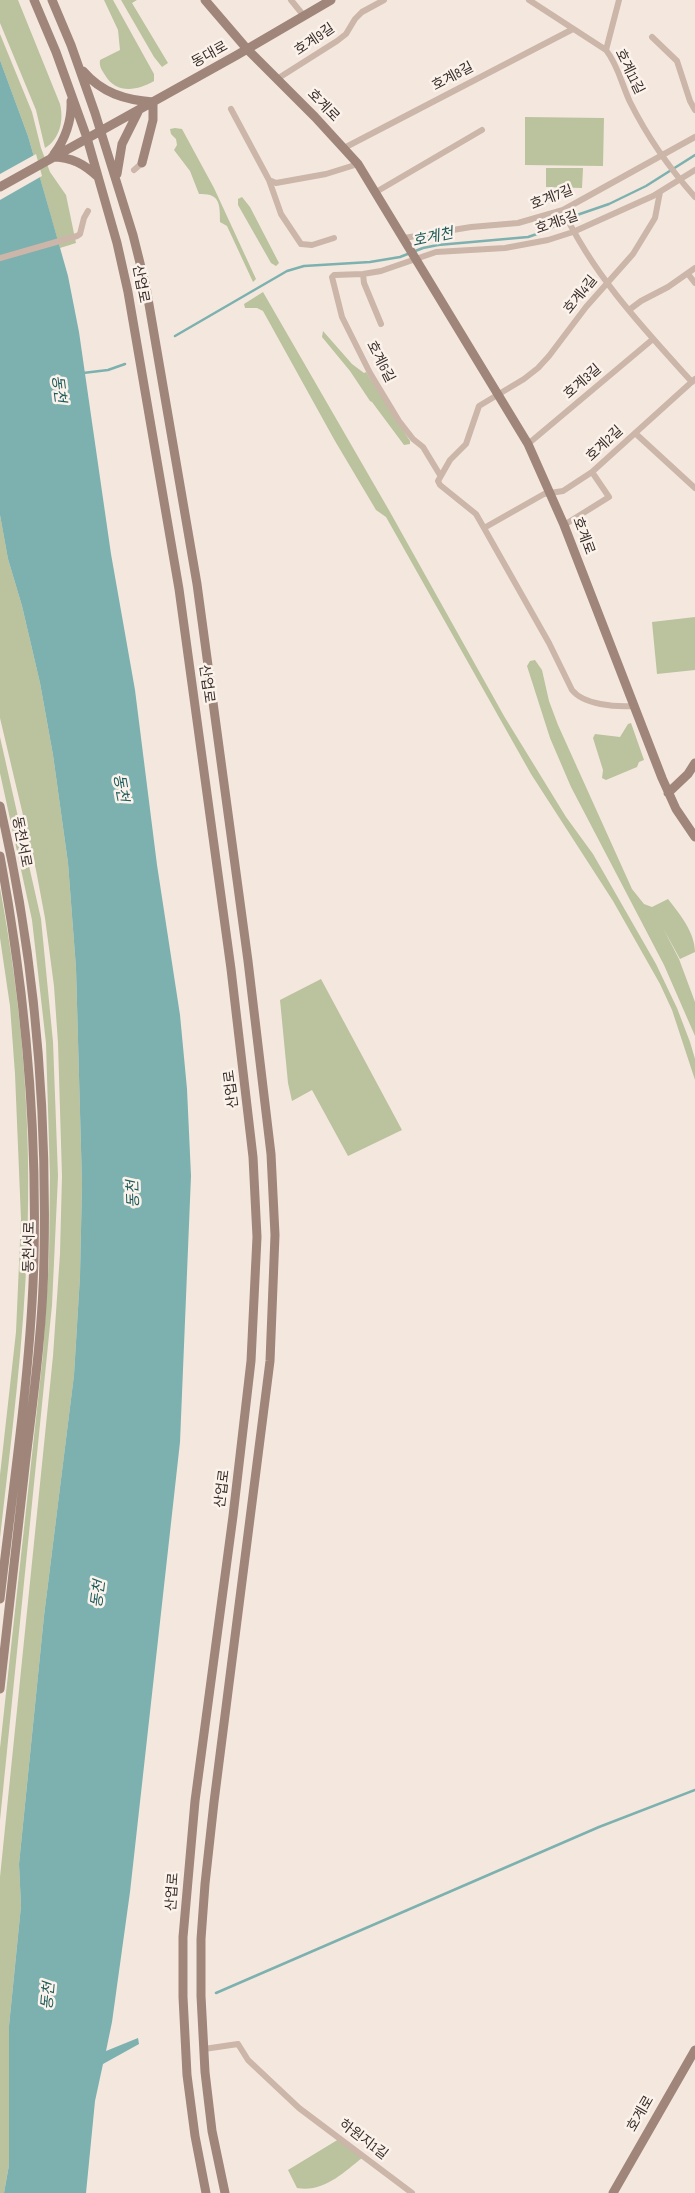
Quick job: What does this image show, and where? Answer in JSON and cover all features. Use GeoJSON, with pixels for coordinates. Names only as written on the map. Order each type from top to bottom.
{"type":"FeatureCollection","features":[{"type":"Feature","properties":{"kind":"main road","name":"산업로"},"geometry":{"type":"LineString","coordinates":[[34,0],[87,138],[118,244],[128,292],[179,588],[231,969],[253,1157],[257,1237],[251,1361],[233,1516],[195,1801],[186,1882],[183,1937],[183,1997],[188,2075],[195,2136],[206,2193]]}},
{"type":"Feature","properties":{"kind":"main road","name":"산업로"},"geometry":{"type":"LineString","coordinates":[[52,0],[79,66],[101,131],[133,235],[146,287],[197,584],[271,1154],[275,1235],[270,1361],[204,1884],[201,1996],[204,2049],[212,2131],[224,2193]]}},
{"type":"Feature","properties":{"kind":"main road","name":"호계로"},"geometry":{"type":"LineString","coordinates":[[204,0],[247,49],[358,164],[528,444],[564,525],[668,793],[695,837]]}},
{"type":"Feature","properties":{"kind":"main road","name":"동대로"},"geometry":{"type":"LineString","coordinates":[[0,187],[140,110],[331,0]]}},
{"type":"Feature","properties":{"kind":"main road"},"geometry":{"type":"LineString","coordinates":[[79,66],[100,88],[112,94],[136,101],[153,102],[153,120],[142,163]]}},
{"type":"Feature","properties":{"kind":"main road"},"geometry":{"type":"LineString","coordinates":[[71,94],[72,106],[68,125],[62,143],[52,157],[71,159],[84,165],[98,177]]}},
{"type":"Feature","properties":{"kind":"main road"},"geometry":{"type":"LineString","coordinates":[[117,182],[118,156],[127,131],[140,110]]}},
{"type":"Feature","properties":{"kind":"main road"},"geometry":{"type":"LineString","coordinates":[[668,793],[688,774],[695,762]]}},
{"type":"Feature","properties":{"kind":"main road","name":"동천서로"},"geometry":{"type":"LineString","coordinates":[[0,806],[23,922],[34,999],[42,1092],[44,1260],[38,1352],[0,1689]]}},
{"type":"Feature","properties":{"kind":"main road","name":"동천서로"},"geometry":{"type":"LineString","coordinates":[[0,856],[13,924],[24,1002],[31,1092],[34,1174],[34,1259],[28,1350],[0,1599]]}},
{"type":"Feature","properties":{"kind":"main road","name":"호계로"},"geometry":{"type":"LineString","coordinates":[[613,2193],[695,2050]]}},
{"type":"Feature","properties":{"kind":"street"},"geometry":{"type":"LineString","coordinates":[[291,0],[304,16]]}},
{"type":"Feature","properties":{"kind":"street","name":"호계9길"},"geometry":{"type":"LineString","coordinates":[[277,78],[337,41],[346,34],[355,19],[362,12],[384,0]]}},
{"type":"Feature","properties":{"kind":"street","name":"호계11길"},"geometry":{"type":"LineString","coordinates":[[529,0],[606,50],[614,62],[631,105],[680,180]]}},
{"type":"Feature","properties":{"kind":"street"},"geometry":{"type":"LineString","coordinates":[[606,50],[619,0]]}},
{"type":"Feature","properties":{"kind":"street","name":"호계8길"},"geometry":{"type":"LineString","coordinates":[[344,148],[573,29]]}},
{"type":"Feature","properties":{"kind":"street"},"geometry":{"type":"LineString","coordinates":[[652,37],[677,62],[690,101],[695,110]]}},
{"type":"Feature","properties":{"kind":"street"},"geometry":{"type":"LineString","coordinates":[[231,108],[269,180],[282,214],[301,244],[312,245],[334,238]]}},
{"type":"Feature","properties":{"kind":"street"},"geometry":{"type":"LineString","coordinates":[[376,192],[482,130]]}},
{"type":"Feature","properties":{"kind":"street","name":"호계7길"},"geometry":{"type":"LineString","coordinates":[[405,241],[471,227],[518,223],[564,212],[695,137]]}},
{"type":"Feature","properties":{"kind":"street"},"geometry":{"type":"LineString","coordinates":[[134,170],[142,163]]}},
{"type":"Feature","properties":{"kind":"street"},"geometry":{"type":"LineString","coordinates":[[269,180],[276,183],[326,174],[358,164]]}},
{"type":"Feature","properties":{"kind":"street","name":"호계5길"},"geometry":{"type":"LineString","coordinates":[[416,258],[436,252],[531,245],[573,232],[660,192],[695,170]]}},
{"type":"Feature","properties":{"kind":"street"},"geometry":{"type":"LineString","coordinates":[[680,180],[695,198]]}},
{"type":"Feature","properties":{"kind":"street","name":"호계4길"},"geometry":{"type":"LineString","coordinates":[[498,395],[538,368],[633,254],[655,218],[660,192]]}},
{"type":"Feature","properties":{"kind":"street"},"geometry":{"type":"LineString","coordinates":[[0,258],[77,236],[80,234],[88,211]]}},
{"type":"Feature","properties":{"kind":"street"},"geometry":{"type":"LineString","coordinates":[[564,212],[573,232],[607,283],[653,339],[693,380]]}},
{"type":"Feature","properties":{"kind":"street","name":"호계6길"},"geometry":{"type":"LineString","coordinates":[[416,258],[389,269],[363,274],[334,275],[332,277],[342,317],[370,373],[389,405],[406,432],[423,447],[440,475],[438,481],[440,485],[476,514],[576,695],[612,705],[634,706]]}},
{"type":"Feature","properties":{"kind":"street"},"geometry":{"type":"LineString","coordinates":[[629,310],[641,301],[668,288],[695,268]]}},
{"type":"Feature","properties":{"kind":"street","name":"호계6길"},"geometry":{"type":"LineString","coordinates":[[363,274],[364,283],[381,324]]}},
{"type":"Feature","properties":{"kind":"street"},"geometry":{"type":"LineString","coordinates":[[688,274],[695,283]]}},
{"type":"Feature","properties":{"kind":"street","name":"호계3길"},"geometry":{"type":"LineString","coordinates":[[528,444],[653,339]]}},
{"type":"Feature","properties":{"kind":"street","name":"호계2길"},"geometry":{"type":"LineString","coordinates":[[564,525],[608,497],[592,472],[693,380]]}},
{"type":"Feature","properties":{"kind":"street"},"geometry":{"type":"LineString","coordinates":[[440,475],[450,460],[466,444],[475,422],[477,408],[498,395]]}},
{"type":"Feature","properties":{"kind":"street"},"geometry":{"type":"LineString","coordinates":[[635,433],[695,488]]}},
{"type":"Feature","properties":{"kind":"street"},"geometry":{"type":"LineString","coordinates":[[484,528],[544,494],[562,491],[592,472]]}},
{"type":"Feature","properties":{"kind":"street","name":"하원지1길"},"geometry":{"type":"LineString","coordinates":[[204,2049],[238,2044],[248,2060],[299,2108],[412,2193]]}},
{"type":"Feature","properties":{"kind":"green space"},"geometry":{"type":"Polygon","coordinates":[[[0,0],[18,0],[60,104],[60,129],[54,140],[45,148],[36,110],[0,23],[0,0]]]}},
{"type":"Feature","properties":{"kind":"green space"},"geometry":{"type":"Polygon","coordinates":[[[104,0],[113,0],[154,74],[154,81],[134,89],[121,88],[110,81],[103,72],[100,67],[100,60],[120,50],[118,30],[104,0]]]}},
{"type":"Feature","properties":{"kind":"green space"},"geometry":{"type":"Polygon","coordinates":[[[121,0],[137,0],[132,3],[168,63],[162,67],[154,57],[121,0]]]}},
{"type":"Feature","properties":{"kind":"green space"},"geometry":{"type":"Polygon","coordinates":[[[0,34],[32,112],[41,148],[50,172],[66,195],[76,243],[60,248],[28,136],[0,60],[0,34]]]}},
{"type":"Feature","properties":{"kind":"green space"},"geometry":{"type":"Polygon","coordinates":[[[525,117],[604,118],[603,166],[525,165],[525,117]]]}},
{"type":"Feature","properties":{"kind":"green space"},"geometry":{"type":"Polygon","coordinates":[[[170,129],[182,129],[214,188],[256,279],[253,282],[227,226],[220,222],[220,210],[217,201],[211,195],[199,194],[190,171],[174,150],[177,145],[176,139],[171,134],[170,129]]]}},
{"type":"Feature","properties":{"kind":"green space"},"geometry":{"type":"Polygon","coordinates":[[[546,168],[583,168],[582,188],[546,187],[546,168]]]}},
{"type":"Feature","properties":{"kind":"green space"},"geometry":{"type":"Polygon","coordinates":[[[242,197],[250,207],[279,263],[276,266],[271,263],[238,205],[238,199],[242,197]]]}},
{"type":"Feature","properties":{"kind":"green space"},"geometry":{"type":"Polygon","coordinates":[[[263,292],[390,512],[504,716],[566,817],[593,854],[656,964],[677,1008],[690,1042],[695,1059],[695,1080],[672,1010],[660,984],[613,901],[531,774],[386,517],[376,510],[335,441],[263,311],[257,308],[245,308],[244,304],[263,292]]]}},
{"type":"Feature","properties":{"kind":"green space"},"geometry":{"type":"Polygon","coordinates":[[[323,331],[352,364],[364,373],[366,372],[410,441],[410,444],[404,445],[370,401],[350,371],[322,337],[323,331]]]}},
{"type":"Feature","properties":{"kind":"green space"},"geometry":{"type":"Polygon","coordinates":[[[0,515],[8,559],[22,606],[40,683],[53,755],[68,863],[76,968],[82,1184],[80,1276],[74,1375],[44,1616],[19,1864],[21,1906],[9,2026],[9,2165],[4,2193],[0,2193],[0,1877],[53,1356],[60,1254],[62,1176],[58,1043],[54,986],[45,918],[36,870],[0,718],[0,515]]]}},
{"type":"Feature","properties":{"kind":"green space"},"geometry":{"type":"Polygon","coordinates":[[[695,617],[695,670],[657,674],[652,622],[695,617]]]}},
{"type":"Feature","properties":{"kind":"green space"},"geometry":{"type":"Polygon","coordinates":[[[535,660],[542,670],[549,701],[558,725],[632,889],[644,904],[652,907],[668,899],[692,937],[695,952],[680,959],[663,928],[679,959],[695,1002],[695,1036],[664,965],[571,787],[550,738],[527,666],[530,661],[535,660]]]}},
{"type":"Feature","properties":{"kind":"green space"},"geometry":{"type":"Polygon","coordinates":[[[631,723],[644,760],[639,762],[637,767],[606,780],[602,778],[603,770],[593,738],[595,734],[620,737],[628,724],[631,723]]]}},
{"type":"Feature","properties":{"kind":"green space"},"geometry":{"type":"Polygon","coordinates":[[[0,737],[41,919],[53,1042],[58,1176],[52,1305],[0,1820],[0,1748],[43,1354],[49,1259],[50,1176],[46,1043],[32,920],[0,773],[0,737]]]}},
{"type":"Feature","properties":{"kind":"green space"},"geometry":{"type":"Polygon","coordinates":[[[0,888],[20,1021],[28,1155],[28,1200],[20,1355],[0,1538],[0,1475],[16,1332],[21,1219],[15,1074],[10,1006],[0,938],[0,888]]]}},
{"type":"Feature","properties":{"kind":"green space"},"geometry":{"type":"Polygon","coordinates":[[[321,979],[402,1130],[348,1156],[312,1090],[292,1101],[288,1083],[280,1000],[321,979]]]}},
{"type":"Feature","properties":{"kind":"green space"},"geometry":{"type":"Polygon","coordinates":[[[339,2139],[362,2158],[324,2185],[306,2189],[297,2188],[288,2170],[339,2139]]]}},
{"type":"Feature","properties":{"kind":"water","name":"동천"},"geometry":{"type":"Polygon","coordinates":[[[0,60],[28,136],[68,276],[79,332],[111,554],[135,690],[157,865],[180,1015],[187,1089],[191,1176],[180,1442],[130,1892],[112,2022],[106,2051],[138,2038],[139,2044],[103,2064],[95,2101],[86,2193],[4,2193],[9,2165],[9,2026],[21,1906],[19,1864],[44,1616],[74,1375],[80,1276],[82,1184],[76,968],[68,863],[53,755],[40,683],[22,606],[8,559],[0,515],[0,60]]]}},
{"type":"Feature","properties":{"kind":"pier"},"geometry":{"type":"Polygon","coordinates":[[[36,154],[42,176],[0,200],[0,174],[36,154]]]}},
{"type":"Feature","properties":{"kind":"waterway","name":"호계천"},"geometry":{"type":"LineString","coordinates":[[175,336],[287,271],[304,266],[370,262],[400,257],[423,248],[438,245],[528,237],[543,232],[577,215],[609,204],[646,186],[695,155]]}},
{"type":"Feature","properties":{"kind":"waterway"},"geometry":{"type":"LineString","coordinates":[[83,373],[108,370],[125,364]]}},
{"type":"Feature","properties":{"kind":"waterway"},"geometry":{"type":"LineString","coordinates":[[216,1993],[599,1827],[695,1790]]}}]}
